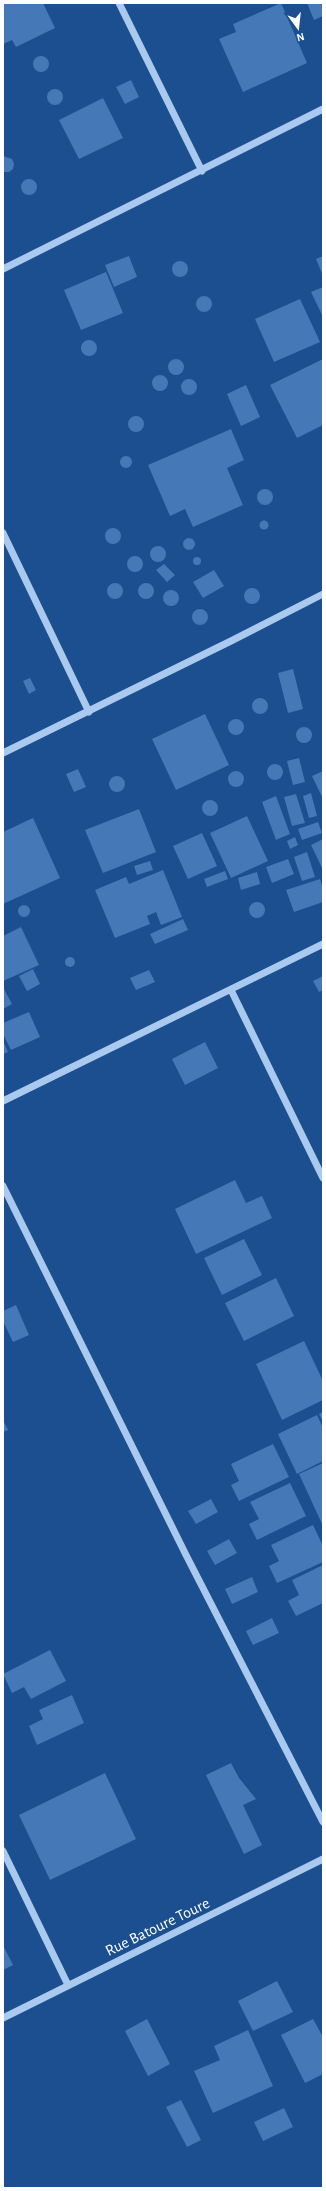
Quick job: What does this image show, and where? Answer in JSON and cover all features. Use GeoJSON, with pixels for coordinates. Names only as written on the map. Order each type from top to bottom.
{"type":"FeatureCollection","features":[{"type":"Feature","properties":{"kind":"street"},"geometry":{"type":"LineString","coordinates":[[119,3],[202,171]]}},
{"type":"Feature","properties":{"kind":"street"},"geometry":{"type":"LineString","coordinates":[[3,269],[323,110]]}},
{"type":"Feature","properties":{"kind":"street"},"geometry":{"type":"LineString","coordinates":[[3,533],[89,712]]}},
{"type":"Feature","properties":{"kind":"street"},"geometry":{"type":"LineString","coordinates":[[3,753],[89,712],[323,594]]}},
{"type":"Feature","properties":{"kind":"street"},"geometry":{"type":"LineString","coordinates":[[3,1101],[323,944]]}},
{"type":"Feature","properties":{"kind":"street"},"geometry":{"type":"LineString","coordinates":[[231,990],[323,1178]]}},
{"type":"Feature","properties":{"kind":"street"},"geometry":{"type":"LineString","coordinates":[[3,1186],[186,1555],[323,1822]]}},
{"type":"Feature","properties":{"kind":"street"},"geometry":{"type":"LineString","coordinates":[[3,1852],[68,1985]]}},
{"type":"Feature","properties":{"kind":"street","name":"Rue Batoure Toure"},"geometry":{"type":"LineString","coordinates":[[3,2018],[323,1860]]}},
{"type":"Feature","properties":{"kind":"building"},"geometry":{"type":"Polygon","coordinates":[[[43,3],[55,28],[16,47],[12,40],[3,44],[3,4],[43,3]]]}},
{"type":"Feature","properties":{"kind":"building"},"geometry":{"type":"Polygon","coordinates":[[[281,3],[307,63],[243,92],[219,39],[236,32],[233,24],[281,3]]]}},
{"type":"Feature","properties":{"kind":"building"},"geometry":{"type":"Polygon","coordinates":[[[307,3],[323,3],[323,16],[314,20],[307,3]]]}},
{"type":"Feature","properties":{"kind":"building"},"geometry":{"type":"Polygon","coordinates":[[[38,56],[44,56],[49,61],[47,70],[44,72],[38,72],[33,67],[33,61],[38,56]]]}},
{"type":"Feature","properties":{"kind":"building"},"geometry":{"type":"Polygon","coordinates":[[[131,80],[139,97],[125,104],[116,87],[131,80]]]}},
{"type":"Feature","properties":{"kind":"building"},"geometry":{"type":"Polygon","coordinates":[[[52,89],[58,89],[63,94],[61,103],[58,105],[52,105],[47,100],[47,94],[52,89]]]}},
{"type":"Feature","properties":{"kind":"building"},"geometry":{"type":"Polygon","coordinates":[[[103,98],[123,138],[79,159],[59,120],[103,98]]]}},
{"type":"Feature","properties":{"kind":"building"},"geometry":{"type":"Polygon","coordinates":[[[3,156],[12,159],[14,164],[13,169],[9,172],[3,172],[3,156]]]}},
{"type":"Feature","properties":{"kind":"building"},"geometry":{"type":"Polygon","coordinates":[[[26,179],[32,179],[37,184],[35,193],[32,195],[26,195],[21,190],[21,184],[26,179]]]}},
{"type":"Feature","properties":{"kind":"building"},"geometry":{"type":"Polygon","coordinates":[[[129,256],[137,277],[114,287],[105,265],[129,256]]]}},
{"type":"Feature","properties":{"kind":"building"},"geometry":{"type":"Polygon","coordinates":[[[323,256],[323,276],[316,259],[323,256]]]}},
{"type":"Feature","properties":{"kind":"building"},"geometry":{"type":"Polygon","coordinates":[[[177,261],[183,261],[188,266],[186,275],[183,277],[177,277],[172,272],[172,266],[177,261]]]}},
{"type":"Feature","properties":{"kind":"building"},"geometry":{"type":"Polygon","coordinates":[[[106,272],[123,313],[81,330],[64,290],[106,272]]]}},
{"type":"Feature","properties":{"kind":"building"},"geometry":{"type":"Polygon","coordinates":[[[323,287],[323,317],[311,292],[323,287]]]}},
{"type":"Feature","properties":{"kind":"building"},"geometry":{"type":"Polygon","coordinates":[[[201,296],[207,296],[212,301],[210,310],[207,312],[201,312],[196,307],[196,301],[201,296]]]}},
{"type":"Feature","properties":{"kind":"building"},"geometry":{"type":"Polygon","coordinates":[[[300,299],[320,342],[274,362],[255,319],[300,299]]]}},
{"type":"Feature","properties":{"kind":"building"},"geometry":{"type":"Polygon","coordinates":[[[86,340],[92,340],[97,345],[95,354],[92,356],[86,356],[81,351],[81,345],[86,340]]]}},
{"type":"Feature","properties":{"kind":"building"},"geometry":{"type":"Polygon","coordinates":[[[173,359],[179,359],[184,364],[182,373],[179,375],[173,375],[168,370],[168,364],[173,359]]]}},
{"type":"Feature","properties":{"kind":"building"},"geometry":{"type":"Polygon","coordinates":[[[323,359],[323,425],[297,438],[270,385],[323,359]]]}},
{"type":"Feature","properties":{"kind":"building"},"geometry":{"type":"Polygon","coordinates":[[[157,375],[163,375],[168,380],[166,389],[163,391],[157,391],[152,386],[152,380],[157,375]]]}},
{"type":"Feature","properties":{"kind":"building"},"geometry":{"type":"Polygon","coordinates":[[[186,379],[192,379],[197,384],[195,393],[192,395],[186,395],[181,390],[181,384],[186,379]]]}},
{"type":"Feature","properties":{"kind":"building"},"geometry":{"type":"Polygon","coordinates":[[[246,385],[260,417],[241,426],[227,394],[246,385]]]}},
{"type":"Feature","properties":{"kind":"building"},"geometry":{"type":"Polygon","coordinates":[[[133,416],[139,416],[144,421],[142,430],[139,432],[133,432],[128,427],[128,421],[133,416]]]}},
{"type":"Feature","properties":{"kind":"building"},"geometry":{"type":"Polygon","coordinates":[[[231,429],[244,460],[227,468],[243,505],[193,527],[185,509],[170,516],[148,465],[231,429]]]}},
{"type":"Feature","properties":{"kind":"building"},"geometry":{"type":"Polygon","coordinates":[[[126,456],[130,458],[132,462],[130,466],[126,468],[122,466],[120,462],[122,458],[126,456]]]}},
{"type":"Feature","properties":{"kind":"building"},"geometry":{"type":"Polygon","coordinates":[[[265,489],[272,494],[273,497],[268,504],[265,505],[258,500],[257,497],[262,490],[265,489]]]}},
{"type":"Feature","properties":{"kind":"building"},"geometry":{"type":"Polygon","coordinates":[[[262,521],[266,521],[268,525],[266,529],[262,529],[260,527],[260,523],[262,521]]]}},
{"type":"Feature","properties":{"kind":"building"},"geometry":{"type":"Polygon","coordinates":[[[110,528],[116,528],[121,533],[119,542],[116,544],[110,544],[105,539],[105,533],[110,528]]]}},
{"type":"Feature","properties":{"kind":"building"},"geometry":{"type":"Polygon","coordinates":[[[189,538],[193,540],[195,544],[193,548],[189,550],[185,548],[183,544],[185,540],[189,538]]]}},
{"type":"Feature","properties":{"kind":"building"},"geometry":{"type":"Polygon","coordinates":[[[155,546],[161,546],[166,551],[164,560],[161,562],[155,562],[150,557],[150,551],[155,546]]]}},
{"type":"Feature","properties":{"kind":"building"},"geometry":{"type":"Polygon","coordinates":[[[132,556],[138,556],[143,561],[141,570],[138,572],[132,572],[127,567],[127,561],[132,556]]]}},
{"type":"Feature","properties":{"kind":"building"},"geometry":{"type":"Polygon","coordinates":[[[195,557],[199,557],[201,561],[199,565],[195,565],[193,563],[193,559],[195,557]]]}},
{"type":"Feature","properties":{"kind":"building"},"geometry":{"type":"Polygon","coordinates":[[[164,564],[175,575],[167,582],[156,570],[164,564]]]}},
{"type":"Feature","properties":{"kind":"building"},"geometry":{"type":"Polygon","coordinates":[[[214,570],[224,586],[203,598],[193,582],[214,570]]]}},
{"type":"Feature","properties":{"kind":"building"},"geometry":{"type":"Polygon","coordinates":[[[112,583],[118,583],[123,588],[121,597],[118,599],[112,599],[107,594],[107,588],[112,583]]]}},
{"type":"Feature","properties":{"kind":"building"},"geometry":{"type":"Polygon","coordinates":[[[143,583],[149,583],[154,588],[152,597],[149,599],[143,599],[138,594],[138,588],[143,583]]]}},
{"type":"Feature","properties":{"kind":"building"},"geometry":{"type":"Polygon","coordinates":[[[249,588],[255,588],[260,593],[258,602],[255,604],[249,604],[244,599],[244,593],[249,588]]]}},
{"type":"Feature","properties":{"kind":"building"},"geometry":{"type":"Polygon","coordinates":[[[168,590],[174,590],[179,595],[177,604],[174,606],[168,606],[163,601],[163,595],[168,590]]]}},
{"type":"Feature","properties":{"kind":"building"},"geometry":{"type":"Polygon","coordinates":[[[200,609],[207,614],[208,617],[203,624],[200,625],[193,620],[192,617],[197,610],[200,609]]]}},
{"type":"Feature","properties":{"kind":"building"},"geometry":{"type":"Polygon","coordinates":[[[293,669],[303,709],[288,713],[278,673],[293,669]]]}},
{"type":"Feature","properties":{"kind":"building"},"geometry":{"type":"Polygon","coordinates":[[[30,678],[36,690],[29,694],[23,681],[30,678]]]}},
{"type":"Feature","properties":{"kind":"building"},"geometry":{"type":"Polygon","coordinates":[[[257,698],[263,698],[268,703],[266,712],[263,714],[257,714],[252,709],[252,703],[257,698]]]}},
{"type":"Feature","properties":{"kind":"building"},"geometry":{"type":"Polygon","coordinates":[[[205,714],[229,765],[176,790],[152,739],[205,714]]]}},
{"type":"Feature","properties":{"kind":"building"},"geometry":{"type":"Polygon","coordinates":[[[233,719],[239,719],[244,724],[242,733],[239,735],[233,735],[228,730],[228,724],[233,719]]]}},
{"type":"Feature","properties":{"kind":"building"},"geometry":{"type":"Polygon","coordinates":[[[301,727],[307,727],[312,732],[310,741],[307,743],[301,743],[296,738],[296,732],[301,727]]]}},
{"type":"Feature","properties":{"kind":"building"},"geometry":{"type":"Polygon","coordinates":[[[299,758],[305,782],[293,785],[287,761],[299,758]]]}},
{"type":"Feature","properties":{"kind":"building"},"geometry":{"type":"Polygon","coordinates":[[[272,764],[278,764],[283,769],[281,778],[278,780],[272,780],[267,775],[267,769],[272,764]]]}},
{"type":"Feature","properties":{"kind":"building"},"geometry":{"type":"Polygon","coordinates":[[[78,769],[86,787],[74,792],[66,774],[78,769]]]}},
{"type":"Feature","properties":{"kind":"building"},"geometry":{"type":"Polygon","coordinates":[[[233,771],[239,771],[244,776],[242,785],[239,787],[233,787],[228,782],[228,776],[233,771]]]}},
{"type":"Feature","properties":{"kind":"building"},"geometry":{"type":"Polygon","coordinates":[[[323,771],[323,799],[312,776],[323,771]]]}},
{"type":"Feature","properties":{"kind":"building"},"geometry":{"type":"Polygon","coordinates":[[[114,776],[120,776],[125,781],[123,790],[120,792],[114,792],[109,787],[109,781],[114,776]]]}},
{"type":"Feature","properties":{"kind":"building"},"geometry":{"type":"Polygon","coordinates":[[[311,793],[317,816],[309,818],[303,796],[311,793]]]}},
{"type":"Feature","properties":{"kind":"building"},"geometry":{"type":"Polygon","coordinates":[[[296,794],[305,823],[292,826],[284,797],[296,794]]]}},
{"type":"Feature","properties":{"kind":"building"},"geometry":{"type":"Polygon","coordinates":[[[276,796],[290,834],[276,840],[262,802],[276,796]]]}},
{"type":"Feature","properties":{"kind":"building"},"geometry":{"type":"Polygon","coordinates":[[[207,800],[213,800],[218,805],[216,814],[213,816],[207,816],[202,811],[202,805],[207,800]]]}},
{"type":"Feature","properties":{"kind":"building"},"geometry":{"type":"Polygon","coordinates":[[[139,809],[156,852],[103,873],[85,830],[139,809]]]}},
{"type":"Feature","properties":{"kind":"building"},"geometry":{"type":"Polygon","coordinates":[[[247,816],[268,861],[231,878],[210,833],[247,816]]]}},
{"type":"Feature","properties":{"kind":"building"},"geometry":{"type":"Polygon","coordinates":[[[33,818],[60,878],[3,904],[3,832],[33,818]]]}},
{"type":"Feature","properties":{"kind":"building"},"geometry":{"type":"Polygon","coordinates":[[[318,822],[322,833],[302,840],[298,829],[318,822]]]}},
{"type":"Feature","properties":{"kind":"building"},"geometry":{"type":"Polygon","coordinates":[[[202,833],[217,866],[188,879],[173,846],[202,833]]]}},
{"type":"Feature","properties":{"kind":"building"},"geometry":{"type":"Polygon","coordinates":[[[295,837],[298,845],[290,849],[287,841],[295,837]]]}},
{"type":"Feature","properties":{"kind":"building"},"geometry":{"type":"Polygon","coordinates":[[[323,839],[323,870],[311,845],[323,839]]]}},
{"type":"Feature","properties":{"kind":"building"},"geometry":{"type":"Polygon","coordinates":[[[307,852],[315,877],[302,881],[294,857],[307,852]]]}},
{"type":"Feature","properties":{"kind":"building"},"geometry":{"type":"Polygon","coordinates":[[[288,859],[294,874],[272,883],[266,867],[288,859]]]}},
{"type":"Feature","properties":{"kind":"building"},"geometry":{"type":"Polygon","coordinates":[[[150,861],[153,870],[137,875],[134,866],[150,861]]]}},
{"type":"Feature","properties":{"kind":"building"},"geometry":{"type":"Polygon","coordinates":[[[163,870],[182,917],[161,925],[156,912],[147,916],[150,924],[115,938],[95,890],[126,877],[129,884],[163,870]]]}},
{"type":"Feature","properties":{"kind":"building"},"geometry":{"type":"Polygon","coordinates":[[[225,871],[228,879],[207,887],[204,879],[225,871]]]}},
{"type":"Feature","properties":{"kind":"building"},"geometry":{"type":"Polygon","coordinates":[[[257,872],[260,884],[241,890],[238,878],[257,872]]]}},
{"type":"Feature","properties":{"kind":"building"},"geometry":{"type":"Polygon","coordinates":[[[320,879],[323,888],[323,902],[294,912],[286,890],[320,879]]]}},
{"type":"Feature","properties":{"kind":"building"},"geometry":{"type":"Polygon","coordinates":[[[254,902],[260,902],[265,907],[263,916],[260,918],[254,918],[249,913],[249,907],[254,902]]]}},
{"type":"Feature","properties":{"kind":"building"},"geometry":{"type":"Polygon","coordinates":[[[24,905],[28,907],[30,911],[28,915],[24,917],[20,915],[18,911],[20,907],[24,905]]]}},
{"type":"Feature","properties":{"kind":"building"},"geometry":{"type":"Polygon","coordinates":[[[183,919],[188,930],[155,944],[150,934],[183,919]]]}},
{"type":"Feature","properties":{"kind":"building"},"geometry":{"type":"Polygon","coordinates":[[[21,927],[39,965],[3,981],[3,936],[21,927]]]}},
{"type":"Feature","properties":{"kind":"building"},"geometry":{"type":"Polygon","coordinates":[[[68,957],[72,957],[75,962],[72,967],[68,967],[65,964],[65,960],[68,957]]]}},
{"type":"Feature","properties":{"kind":"building"},"geometry":{"type":"Polygon","coordinates":[[[33,969],[40,984],[27,991],[19,976],[33,969]]]}},
{"type":"Feature","properties":{"kind":"building"},"geometry":{"type":"Polygon","coordinates":[[[149,970],[155,982],[136,990],[130,978],[149,970]]]}},
{"type":"Feature","properties":{"kind":"building"},"geometry":{"type":"Polygon","coordinates":[[[323,976],[323,990],[319,992],[313,981],[323,976]]]}},
{"type":"Feature","properties":{"kind":"building"},"geometry":{"type":"Polygon","coordinates":[[[3,987],[12,1004],[3,1009],[3,987]]]}},
{"type":"Feature","properties":{"kind":"building"},"geometry":{"type":"Polygon","coordinates":[[[29,1012],[40,1037],[11,1050],[3,1034],[3,1023],[29,1012]]]}},
{"type":"Feature","properties":{"kind":"building"},"geometry":{"type":"Polygon","coordinates":[[[3,1041],[8,1052],[3,1054],[3,1041]]]}},
{"type":"Feature","properties":{"kind":"building"},"geometry":{"type":"Polygon","coordinates":[[[205,1042],[218,1068],[185,1085],[172,1059],[205,1042]]]}},
{"type":"Feature","properties":{"kind":"building"},"geometry":{"type":"Polygon","coordinates":[[[235,1180],[246,1203],[262,1196],[272,1218],[196,1254],[175,1209],[235,1180]]]}},
{"type":"Feature","properties":{"kind":"building"},"geometry":{"type":"Polygon","coordinates":[[[244,1239],[262,1275],[222,1295],[204,1258],[244,1239]]]}},
{"type":"Feature","properties":{"kind":"building"},"geometry":{"type":"Polygon","coordinates":[[[276,1278],[294,1316],[244,1341],[225,1303],[276,1278]]]}},
{"type":"Feature","properties":{"kind":"building"},"geometry":{"type":"Polygon","coordinates":[[[16,1305],[29,1335],[13,1342],[3,1321],[3,1311],[16,1305]]]}},
{"type":"Feature","properties":{"kind":"building"},"geometry":{"type":"Polygon","coordinates":[[[304,1341],[323,1381],[323,1400],[282,1420],[256,1364],[304,1341]]]}},
{"type":"Feature","properties":{"kind":"building"},"geometry":{"type":"Polygon","coordinates":[[[323,1412],[323,1422],[319,1414],[323,1412]]]}},
{"type":"Feature","properties":{"kind":"building"},"geometry":{"type":"Polygon","coordinates":[[[317,1415],[323,1428],[323,1461],[297,1474],[278,1434],[317,1415]]]}},
{"type":"Feature","properties":{"kind":"building"},"geometry":{"type":"Polygon","coordinates":[[[3,1420],[8,1430],[3,1432],[3,1420]]]}},
{"type":"Feature","properties":{"kind":"building"},"geometry":{"type":"Polygon","coordinates":[[[273,1444],[289,1477],[239,1501],[231,1485],[239,1481],[231,1464],[273,1444]]]}},
{"type":"Feature","properties":{"kind":"building"},"geometry":{"type":"Polygon","coordinates":[[[323,1463],[323,1526],[299,1474],[323,1463]]]}},
{"type":"Feature","properties":{"kind":"building"},"geometry":{"type":"Polygon","coordinates":[[[290,1483],[306,1516],[257,1540],[249,1524],[259,1519],[250,1502],[290,1483]]]}},
{"type":"Feature","properties":{"kind":"building"},"geometry":{"type":"Polygon","coordinates":[[[211,1499],[218,1512],[196,1524],[188,1511],[211,1499]]]}},
{"type":"Feature","properties":{"kind":"building"},"geometry":{"type":"Polygon","coordinates":[[[313,1525],[323,1546],[323,1562],[277,1583],[269,1566],[279,1561],[271,1545],[313,1525]]]}},
{"type":"Feature","properties":{"kind":"building"},"geometry":{"type":"Polygon","coordinates":[[[229,1539],[237,1553],[215,1565],[207,1551],[229,1539]]]}},
{"type":"Feature","properties":{"kind":"building"},"geometry":{"type":"Polygon","coordinates":[[[323,1565],[323,1603],[296,1616],[288,1601],[299,1595],[292,1580],[323,1565]]]}},
{"type":"Feature","properties":{"kind":"building"},"geometry":{"type":"Polygon","coordinates":[[[252,1577],[258,1592],[232,1604],[225,1589],[252,1577]]]}},
{"type":"Feature","properties":{"kind":"building"},"geometry":{"type":"Polygon","coordinates":[[[272,1618],[279,1633],[253,1645],[246,1631],[272,1618]]]}},
{"type":"Feature","properties":{"kind":"building"},"geometry":{"type":"Polygon","coordinates":[[[50,1650],[66,1681],[31,1699],[24,1687],[12,1693],[3,1674],[50,1650]]]}},
{"type":"Feature","properties":{"kind":"building"},"geometry":{"type":"Polygon","coordinates":[[[72,1695],[84,1723],[37,1745],[29,1726],[43,1719],[39,1710],[72,1695]]]}},
{"type":"Feature","properties":{"kind":"building"},"geometry":{"type":"Polygon","coordinates":[[[231,1763],[239,1778],[256,1799],[243,1805],[262,1845],[244,1854],[206,1775],[231,1763]]]}},
{"type":"Feature","properties":{"kind":"building"},"geometry":{"type":"Polygon","coordinates":[[[105,1773],[136,1839],[50,1880],[19,1815],[105,1773]]]}},
{"type":"Feature","properties":{"kind":"building"},"geometry":{"type":"Polygon","coordinates":[[[3,1945],[13,1965],[3,1970],[3,1945]]]}},
{"type":"Feature","properties":{"kind":"building"},"geometry":{"type":"Polygon","coordinates":[[[277,1981],[293,2012],[253,2031],[238,2001],[277,1981]]]}},
{"type":"Feature","properties":{"kind":"building"},"geometry":{"type":"Polygon","coordinates":[[[147,2019],[170,2064],[148,2076],[125,2031],[147,2019]]]}},
{"type":"Feature","properties":{"kind":"building"},"geometry":{"type":"Polygon","coordinates":[[[313,2019],[323,2037],[323,2074],[305,2083],[281,2035],[313,2019]]]}},
{"type":"Feature","properties":{"kind":"building"},"geometry":{"type":"Polygon","coordinates":[[[248,2030],[273,2086],[213,2113],[194,2071],[220,2060],[214,2046],[248,2030]]]}},
{"type":"Feature","properties":{"kind":"building"},"geometry":{"type":"Polygon","coordinates":[[[181,2100],[201,2140],[187,2147],[166,2107],[181,2100]]]}},
{"type":"Feature","properties":{"kind":"building"},"geometry":{"type":"Polygon","coordinates":[[[284,2108],[293,2127],[263,2141],[254,2122],[284,2108]]]}}]}
